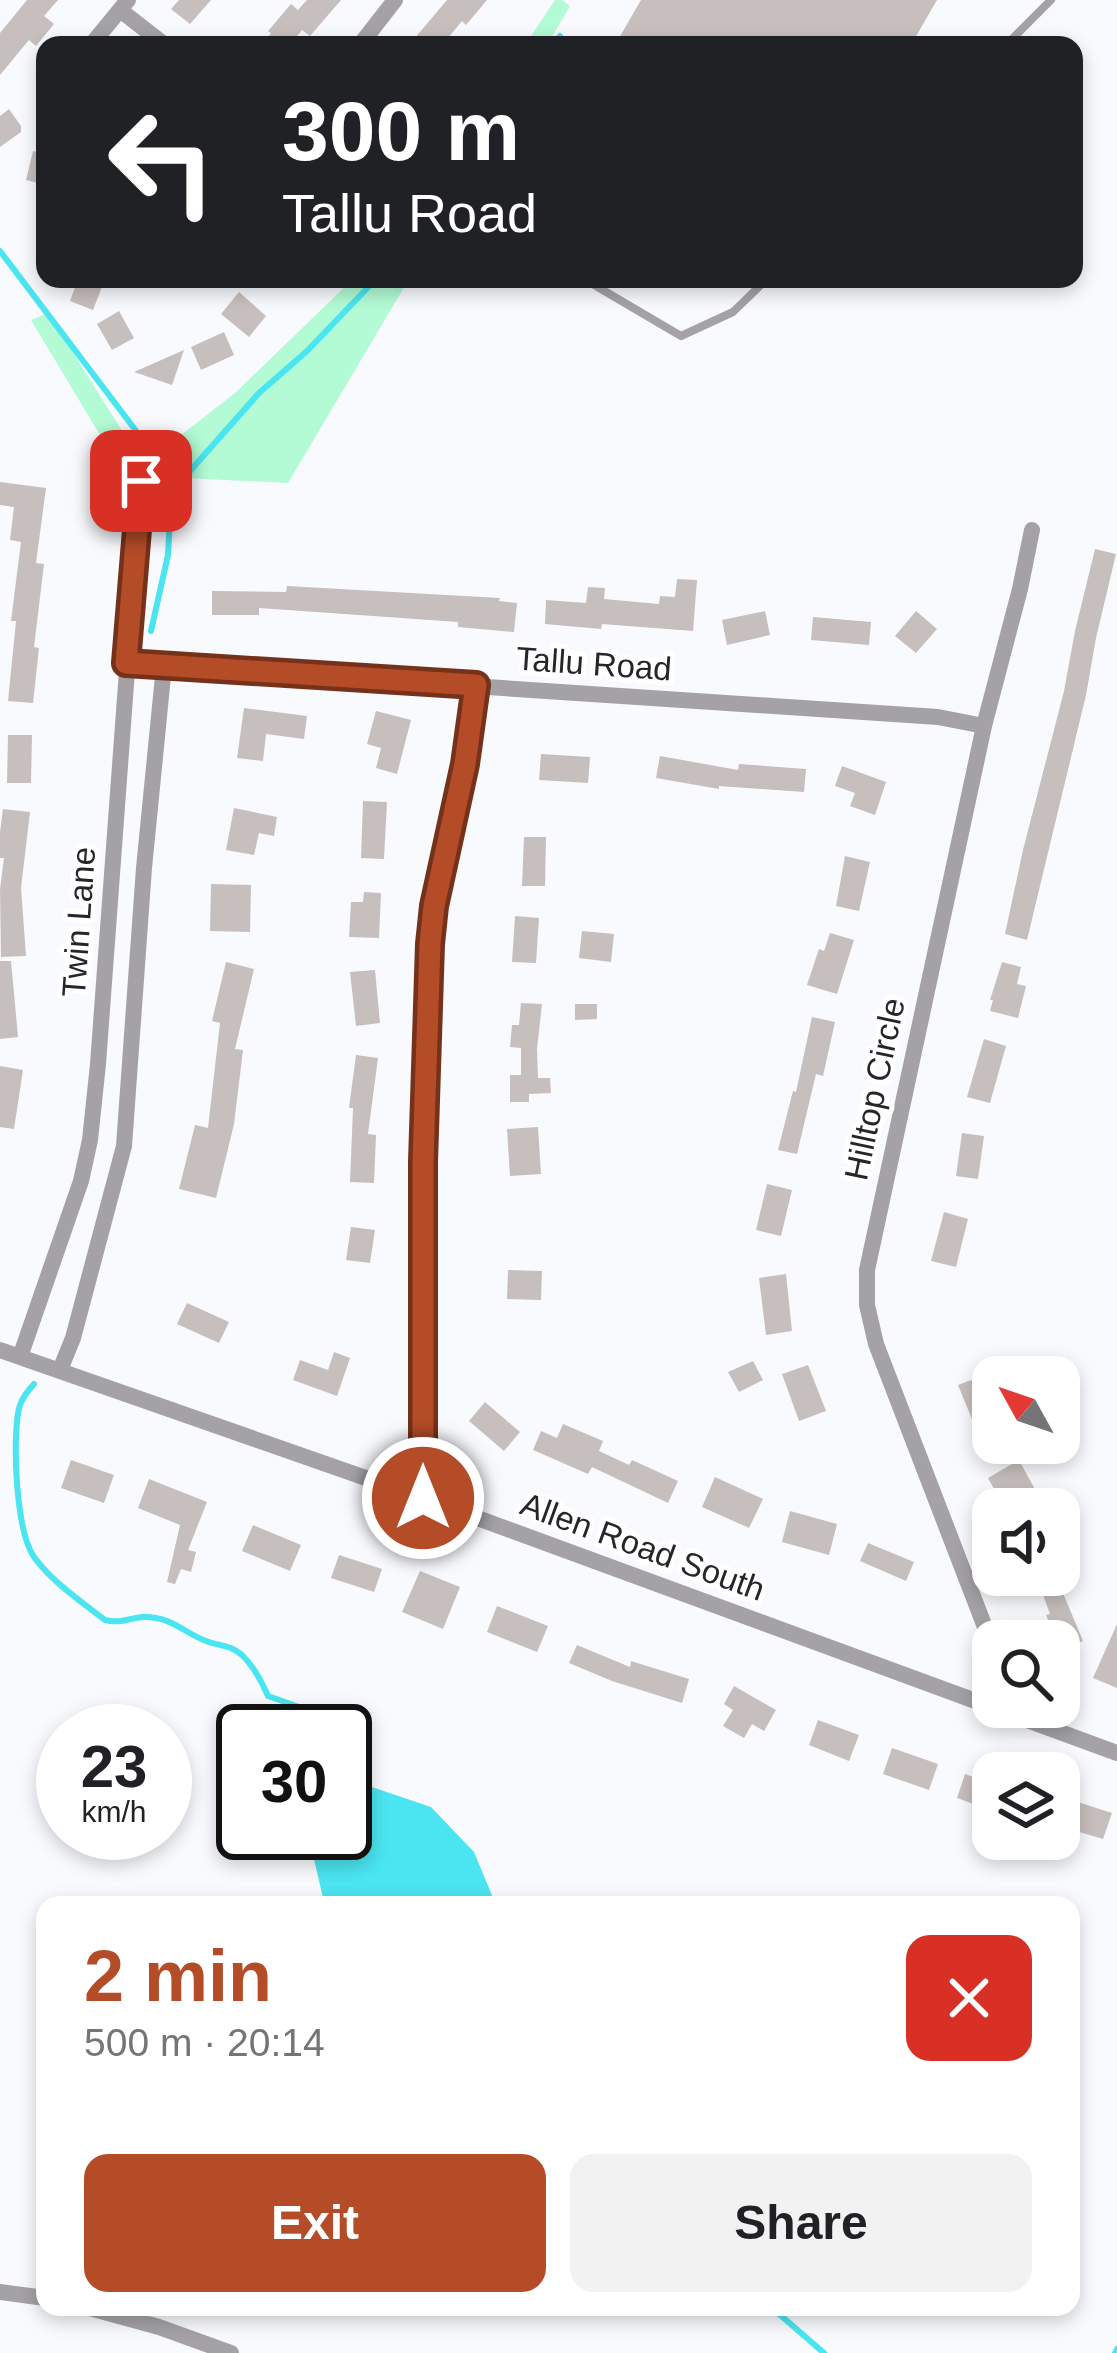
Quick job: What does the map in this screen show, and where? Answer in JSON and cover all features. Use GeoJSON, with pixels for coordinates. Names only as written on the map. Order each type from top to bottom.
{"type":"FeatureCollection","features":[{"type":"Feature","properties":{"kind":"street"},"geometry":{"type":"LineString","coordinates":[[367,36],[395,0]]}},
{"type":"Feature","properties":{"kind":"street"},"geometry":{"type":"LineString","coordinates":[[98,36],[124,5],[156,36]]}},
{"type":"Feature","properties":{"kind":"street","name":"Twin Lane"},"geometry":{"type":"LineString","coordinates":[[20,1357],[90,1140],[141,481]]}},
{"type":"Feature","properties":{"kind":"street","name":"Hilltop Circle"},"geometry":{"type":"LineString","coordinates":[[982,1620],[880,1355],[867,1305],[867,1270],[1032,530]]}},
{"type":"Feature","properties":{"kind":"street","name":"Tallu Road"},"geometry":{"type":"LineString","coordinates":[[126,663],[938,717],[985,726]]}},
{"type":"Feature","properties":{"kind":"street","name":"Twin Lane"},"geometry":{"type":"LineString","coordinates":[[60,1370],[73,1338],[124,1146],[164,665]]}},
{"type":"Feature","properties":{"kind":"street"},"geometry":{"type":"LineString","coordinates":[[423,1498],[423,1162],[430,944],[476,685]]}},
{"type":"Feature","properties":{"kind":"street","name":"Allen Road South"},"geometry":{"type":"LineString","coordinates":[[0,1350],[972,1698]]}},
{"type":"Feature","properties":{"kind":"street","name":"Allen Road South"},"geometry":{"type":"LineString","coordinates":[[1052,1728],[1117,1753]]}},
{"type":"Feature","properties":{"kind":"street"},"geometry":{"type":"LineString","coordinates":[[0,2292],[36,2297]]}},
{"type":"Feature","properties":{"kind":"street"},"geometry":{"type":"LineString","coordinates":[[119,2316],[223,2352]]}},
{"type":"Feature","properties":{"kind":"lane"},"geometry":{"type":"LineString","coordinates":[[1015,36],[1052,0]]}},
{"type":"Feature","properties":{"kind":"lane"},"geometry":{"type":"LineString","coordinates":[[599,288],[681,336],[733,312],[758,288]]}},
{"type":"Feature","properties":{"kind":"green space"},"geometry":{"type":"Polygon","coordinates":[[[555,0],[570,6],[552,36],[531,36],[555,0]]]}},
{"type":"Feature","properties":{"kind":"green space"},"geometry":{"type":"Polygon","coordinates":[[[344,288],[404,288],[288,483],[124,475],[31,320],[48,313],[126,437],[172,442],[235,393],[344,288]]]}},
{"type":"Feature","properties":{"kind":"water"},"geometry":{"type":"Polygon","coordinates":[[[372,1787],[431,1807],[474,1852],[492,1896],[323,1896],[314,1860],[372,1860],[372,1787]]]}},
{"type":"Feature","properties":{"kind":"building"},"geometry":{"type":"Polygon","coordinates":[[[27,0],[58,0],[44,16],[54,24],[44,36],[36,36],[36,46],[29,40],[0,75],[0,33],[27,0]]]}},
{"type":"Feature","properties":{"kind":"building"},"geometry":{"type":"Polygon","coordinates":[[[179,0],[211,0],[190,24],[171,9],[179,0]]]}},
{"type":"Feature","properties":{"kind":"building"},"geometry":{"type":"Polygon","coordinates":[[[307,0],[341,0],[310,36],[302,30],[297,36],[269,36],[291,4],[298,10],[307,0]]]}},
{"type":"Feature","properties":{"kind":"building"},"geometry":{"type":"Polygon","coordinates":[[[447,0],[487,0],[450,36],[417,36],[447,0]]]}},
{"type":"Feature","properties":{"kind":"building"},"geometry":{"type":"Polygon","coordinates":[[[641,0],[937,0],[916,36],[620,36],[641,0]]]}},
{"type":"Feature","properties":{"kind":"building"},"geometry":{"type":"Polygon","coordinates":[[[9,109],[21,132],[0,147],[0,116],[9,109]]]}},
{"type":"Feature","properties":{"kind":"building"},"geometry":{"type":"Polygon","coordinates":[[[33,151],[36,152],[36,183],[26,180],[33,151]]]}},
{"type":"Feature","properties":{"kind":"building"},"geometry":{"type":"Polygon","coordinates":[[[75,288],[102,288],[93,310],[70,301],[75,288]]]}},
{"type":"Feature","properties":{"kind":"building"},"geometry":{"type":"Polygon","coordinates":[[[239,292],[266,316],[249,337],[221,314],[239,292]]]}},
{"type":"Feature","properties":{"kind":"building"},"geometry":{"type":"Polygon","coordinates":[[[119,311],[134,338],[112,350],[97,324],[119,311]]]}},
{"type":"Feature","properties":{"kind":"building"},"geometry":{"type":"Polygon","coordinates":[[[224,332],[234,355],[201,370],[191,347],[224,332]]]}},
{"type":"Feature","properties":{"kind":"building"},"geometry":{"type":"Polygon","coordinates":[[[184,350],[172,385],[134,372],[184,350]]]}},
{"type":"Feature","properties":{"kind":"building"},"geometry":{"type":"Polygon","coordinates":[[[0,482],[46,488],[36,563],[44,564],[33,703],[8,701],[21,542],[10,540],[14,507],[0,505],[0,482]]]}},
{"type":"Feature","properties":{"kind":"building"},"geometry":{"type":"Polygon","coordinates":[[[1095,549],[1116,554],[1027,940],[1005,934],[1095,549]]]}},
{"type":"Feature","properties":{"kind":"building"},"geometry":{"type":"Polygon","coordinates":[[[677,579],[697,580],[693,631],[545,624],[546,600],[586,603],[588,587],[605,588],[604,599],[659,604],[660,596],[675,597],[677,579]]]}},
{"type":"Feature","properties":{"kind":"building"},"geometry":{"type":"Polygon","coordinates":[[[287,586],[500,598],[517,603],[514,632],[458,627],[458,622],[259,608],[259,615],[212,615],[212,591],[286,592],[287,586]]]}},
{"type":"Feature","properties":{"kind":"building"},"geometry":{"type":"Polygon","coordinates":[[[765,611],[770,635],[727,645],[722,620],[765,611]]]}},
{"type":"Feature","properties":{"kind":"building"},"geometry":{"type":"Polygon","coordinates":[[[916,611],[937,629],[916,653],[895,636],[916,611]]]}},
{"type":"Feature","properties":{"kind":"building"},"geometry":{"type":"Polygon","coordinates":[[[813,617],[871,622],[869,645],[811,640],[813,617]]]}},
{"type":"Feature","properties":{"kind":"building"},"geometry":{"type":"Polygon","coordinates":[[[244,708],[307,716],[304,739],[266,734],[263,761],[237,758],[244,708]]]}},
{"type":"Feature","properties":{"kind":"building"},"geometry":{"type":"Polygon","coordinates":[[[376,711],[411,720],[397,774],[376,768],[381,748],[367,744],[376,711]]]}},
{"type":"Feature","properties":{"kind":"building"},"geometry":{"type":"Polygon","coordinates":[[[8,735],[32,735],[31,783],[7,783],[8,735]]]}},
{"type":"Feature","properties":{"kind":"building"},"geometry":{"type":"Polygon","coordinates":[[[541,754],[590,757],[588,783],[539,780],[541,754]]]}},
{"type":"Feature","properties":{"kind":"building"},"geometry":{"type":"Polygon","coordinates":[[[660,756],[738,770],[739,764],[806,769],[804,792],[719,789],[656,778],[660,756]]]}},
{"type":"Feature","properties":{"kind":"building"},"geometry":{"type":"Polygon","coordinates":[[[842,766],[886,782],[875,815],[850,806],[855,793],[835,786],[842,766]]]}},
{"type":"Feature","properties":{"kind":"building"},"geometry":{"type":"Polygon","coordinates":[[[363,801],[387,802],[384,859],[361,858],[363,801]]]}},
{"type":"Feature","properties":{"kind":"building"},"geometry":{"type":"Polygon","coordinates":[[[234,808],[277,817],[274,836],[259,833],[254,855],[226,850],[234,808]]]}},
{"type":"Feature","properties":{"kind":"building"},"geometry":{"type":"Polygon","coordinates":[[[3,809],[30,812],[21,888],[26,956],[1,957],[3,809]]]}},
{"type":"Feature","properties":{"kind":"building"},"geometry":{"type":"Polygon","coordinates":[[[524,837],[546,837],[545,886],[522,886],[524,837]]]}},
{"type":"Feature","properties":{"kind":"building"},"geometry":{"type":"Polygon","coordinates":[[[845,856],[870,862],[859,911],[836,906],[845,856]]]}},
{"type":"Feature","properties":{"kind":"building"},"geometry":{"type":"Polygon","coordinates":[[[211,884],[251,885],[250,932],[210,931],[211,884]]]}},
{"type":"Feature","properties":{"kind":"building"},"geometry":{"type":"Polygon","coordinates":[[[364,892],[381,893],[379,938],[349,937],[351,902],[363,902],[364,892]]]}},
{"type":"Feature","properties":{"kind":"building"},"geometry":{"type":"Polygon","coordinates":[[[515,916],[539,918],[536,963],[512,962],[515,916]]]}},
{"type":"Feature","properties":{"kind":"building"},"geometry":{"type":"Polygon","coordinates":[[[582,931],[614,934],[611,962],[579,958],[582,931]]]}},
{"type":"Feature","properties":{"kind":"building"},"geometry":{"type":"Polygon","coordinates":[[[830,933],[854,940],[837,994],[807,985],[830,933]]]}},
{"type":"Feature","properties":{"kind":"building"},"geometry":{"type":"Polygon","coordinates":[[[0,961],[11,961],[18,1037],[0,1039],[0,961]]]}},
{"type":"Feature","properties":{"kind":"building"},"geometry":{"type":"Polygon","coordinates":[[[226,962],[254,969],[235,1049],[243,1050],[234,1124],[216,1198],[179,1189],[195,1125],[208,1128],[220,1023],[212,1021],[226,962]]]}},
{"type":"Feature","properties":{"kind":"building"},"geometry":{"type":"Polygon","coordinates":[[[1002,962],[1021,967],[1017,984],[1026,986],[1018,1018],[990,1011],[1002,962]]]}},
{"type":"Feature","properties":{"kind":"building"},"geometry":{"type":"Polygon","coordinates":[[[375,970],[380,1023],[356,1026],[350,972],[375,970]]]}},
{"type":"Feature","properties":{"kind":"building"},"geometry":{"type":"Polygon","coordinates":[[[521,1003],[542,1004],[538,1078],[550,1078],[551,1093],[529,1094],[529,1102],[510,1102],[510,1075],[521,1075],[521,1048],[510,1047],[521,1003]]]}},
{"type":"Feature","properties":{"kind":"building"},"geometry":{"type":"Polygon","coordinates":[[[575,1004],[597,1004],[597,1019],[575,1020],[575,1004]]]}},
{"type":"Feature","properties":{"kind":"building"},"geometry":{"type":"Polygon","coordinates":[[[812,1017],[835,1022],[823,1076],[816,1074],[797,1154],[778,1150],[812,1017]]]}},
{"type":"Feature","properties":{"kind":"building"},"geometry":{"type":"Polygon","coordinates":[[[984,1039],[1006,1046],[990,1103],[967,1097],[984,1039]]]}},
{"type":"Feature","properties":{"kind":"building"},"geometry":{"type":"Polygon","coordinates":[[[356,1055],[378,1058],[368,1134],[376,1135],[374,1183],[350,1182],[353,1108],[349,1108],[356,1055]]]}},
{"type":"Feature","properties":{"kind":"building"},"geometry":{"type":"Polygon","coordinates":[[[0,1066],[23,1070],[14,1129],[0,1127],[0,1066]]]}},
{"type":"Feature","properties":{"kind":"building"},"geometry":{"type":"Polygon","coordinates":[[[538,1127],[541,1174],[510,1176],[507,1129],[538,1127]]]}},
{"type":"Feature","properties":{"kind":"building"},"geometry":{"type":"Polygon","coordinates":[[[962,1133],[984,1136],[978,1179],[956,1176],[962,1133]]]}},
{"type":"Feature","properties":{"kind":"building"},"geometry":{"type":"Polygon","coordinates":[[[767,1184],[792,1190],[781,1236],[756,1230],[767,1184]]]}},
{"type":"Feature","properties":{"kind":"building"},"geometry":{"type":"Polygon","coordinates":[[[944,1212],[968,1219],[956,1267],[931,1261],[944,1212]]]}},
{"type":"Feature","properties":{"kind":"building"},"geometry":{"type":"Polygon","coordinates":[[[351,1227],[375,1230],[370,1263],[346,1260],[351,1227]]]}},
{"type":"Feature","properties":{"kind":"building"},"geometry":{"type":"Polygon","coordinates":[[[508,1270],[542,1271],[541,1300],[507,1299],[508,1270]]]}},
{"type":"Feature","properties":{"kind":"building"},"geometry":{"type":"Polygon","coordinates":[[[786,1274],[792,1331],[766,1335],[759,1278],[786,1274]]]}},
{"type":"Feature","properties":{"kind":"building"},"geometry":{"type":"Polygon","coordinates":[[[187,1303],[229,1322],[219,1343],[177,1324],[187,1303]]]}},
{"type":"Feature","properties":{"kind":"building"},"geometry":{"type":"Polygon","coordinates":[[[334,1352],[350,1358],[337,1396],[293,1380],[300,1360],[328,1370],[334,1352]]]}},
{"type":"Feature","properties":{"kind":"building"},"geometry":{"type":"Polygon","coordinates":[[[753,1361],[763,1380],[739,1392],[728,1372],[753,1361]]]}},
{"type":"Feature","properties":{"kind":"building"},"geometry":{"type":"Polygon","coordinates":[[[808,1365],[826,1411],[799,1421],[782,1374],[808,1365]]]}},
{"type":"Feature","properties":{"kind":"building"},"geometry":{"type":"Polygon","coordinates":[[[972,1380],[972,1419],[958,1385],[972,1380]]]}},
{"type":"Feature","properties":{"kind":"building"},"geometry":{"type":"Polygon","coordinates":[[[485,1402],[520,1432],[504,1451],[469,1421],[485,1402]]]}},
{"type":"Feature","properties":{"kind":"building"},"geometry":{"type":"Polygon","coordinates":[[[563,1424],[603,1441],[599,1451],[678,1481],[668,1503],[592,1467],[588,1474],[533,1450],[541,1431],[557,1438],[563,1424]]]}},
{"type":"Feature","properties":{"kind":"building"},"geometry":{"type":"Polygon","coordinates":[[[71,1460],[114,1475],[104,1503],[61,1488],[71,1460]]]}},
{"type":"Feature","properties":{"kind":"building"},"geometry":{"type":"Polygon","coordinates":[[[1021,1464],[1034,1488],[993,1488],[988,1478],[1021,1464]]]}},
{"type":"Feature","properties":{"kind":"building"},"geometry":{"type":"Polygon","coordinates":[[[715,1477],[763,1499],[749,1528],[702,1507],[715,1477]]]}},
{"type":"Feature","properties":{"kind":"building"},"geometry":{"type":"Polygon","coordinates":[[[149,1479],[207,1502],[188,1550],[196,1552],[191,1572],[181,1569],[175,1584],[167,1582],[180,1525],[138,1508],[149,1479]]]}},
{"type":"Feature","properties":{"kind":"building"},"geometry":{"type":"Polygon","coordinates":[[[790,1511],[837,1524],[829,1555],[782,1542],[790,1511]]]}},
{"type":"Feature","properties":{"kind":"building"},"geometry":{"type":"Polygon","coordinates":[[[253,1525],[301,1545],[290,1571],[242,1551],[253,1525]]]}},
{"type":"Feature","properties":{"kind":"building"},"geometry":{"type":"Polygon","coordinates":[[[868,1543],[914,1562],[906,1581],[860,1561],[868,1543]]]}},
{"type":"Feature","properties":{"kind":"building"},"geometry":{"type":"Polygon","coordinates":[[[339,1555],[382,1569],[374,1592],[331,1578],[339,1555]]]}},
{"type":"Feature","properties":{"kind":"building"},"geometry":{"type":"Polygon","coordinates":[[[420,1571],[460,1587],[443,1629],[402,1612],[420,1571]]]}},
{"type":"Feature","properties":{"kind":"building"},"geometry":{"type":"Polygon","coordinates":[[[1044,1596],[1064,1596],[1074,1620],[1048,1620],[1044,1596]]]}},
{"type":"Feature","properties":{"kind":"building"},"geometry":{"type":"Polygon","coordinates":[[[497,1606],[548,1626],[537,1652],[487,1632],[497,1606]]]}},
{"type":"Feature","properties":{"kind":"building"},"geometry":{"type":"Polygon","coordinates":[[[1117,1624],[1117,1688],[1093,1678],[1117,1624]]]}},
{"type":"Feature","properties":{"kind":"building"},"geometry":{"type":"Polygon","coordinates":[[[577,1645],[630,1667],[631,1661],[689,1679],[682,1703],[569,1663],[577,1645]]]}},
{"type":"Feature","properties":{"kind":"building"},"geometry":{"type":"Polygon","coordinates":[[[734,1686],[776,1710],[764,1731],[752,1724],[744,1738],[723,1726],[733,1710],[724,1704],[734,1686]]]}},
{"type":"Feature","properties":{"kind":"building"},"geometry":{"type":"Polygon","coordinates":[[[818,1720],[859,1735],[849,1761],[809,1745],[818,1720]]]}},
{"type":"Feature","properties":{"kind":"building"},"geometry":{"type":"Polygon","coordinates":[[[892,1748],[938,1764],[929,1790],[883,1774],[892,1748]]]}},
{"type":"Feature","properties":{"kind":"building"},"geometry":{"type":"Polygon","coordinates":[[[965,1774],[972,1776],[972,1803],[957,1798],[965,1774]]]}},
{"type":"Feature","properties":{"kind":"building"},"geometry":{"type":"Polygon","coordinates":[[[1080,1803],[1112,1813],[1103,1839],[1080,1832],[1080,1803]]]}},
{"type":"Feature","properties":{"kind":"waterway"},"geometry":{"type":"LineString","coordinates":[[0,251],[177,485]]}},
{"type":"Feature","properties":{"kind":"waterway"},"geometry":{"type":"LineString","coordinates":[[151,631],[168,555],[175,488],[259,393],[367,288]]}},
{"type":"Feature","properties":{"kind":"waterway"},"geometry":{"type":"LineString","coordinates":[[34,1384],[19,1408],[16,1462],[23,1527],[41,1566],[105,1620],[162,1619],[234,1649],[250,1664],[268,1696],[291,1704]]}},
{"type":"Feature","properties":{"kind":"waterway"},"geometry":{"type":"LineString","coordinates":[[781,2316],[824,2353]]}},
{"type":"Feature","properties":{"kind":"waterway"},"geometry":{"type":"LineString","coordinates":[[1115,2353],[1117,2349]]}},
{"type":"Feature","properties":{"kind":"route"},"geometry":{"type":"LineString","coordinates":[[141,481],[126,663],[476,685],[430,944],[423,1162],[423,1498]]}}]}
